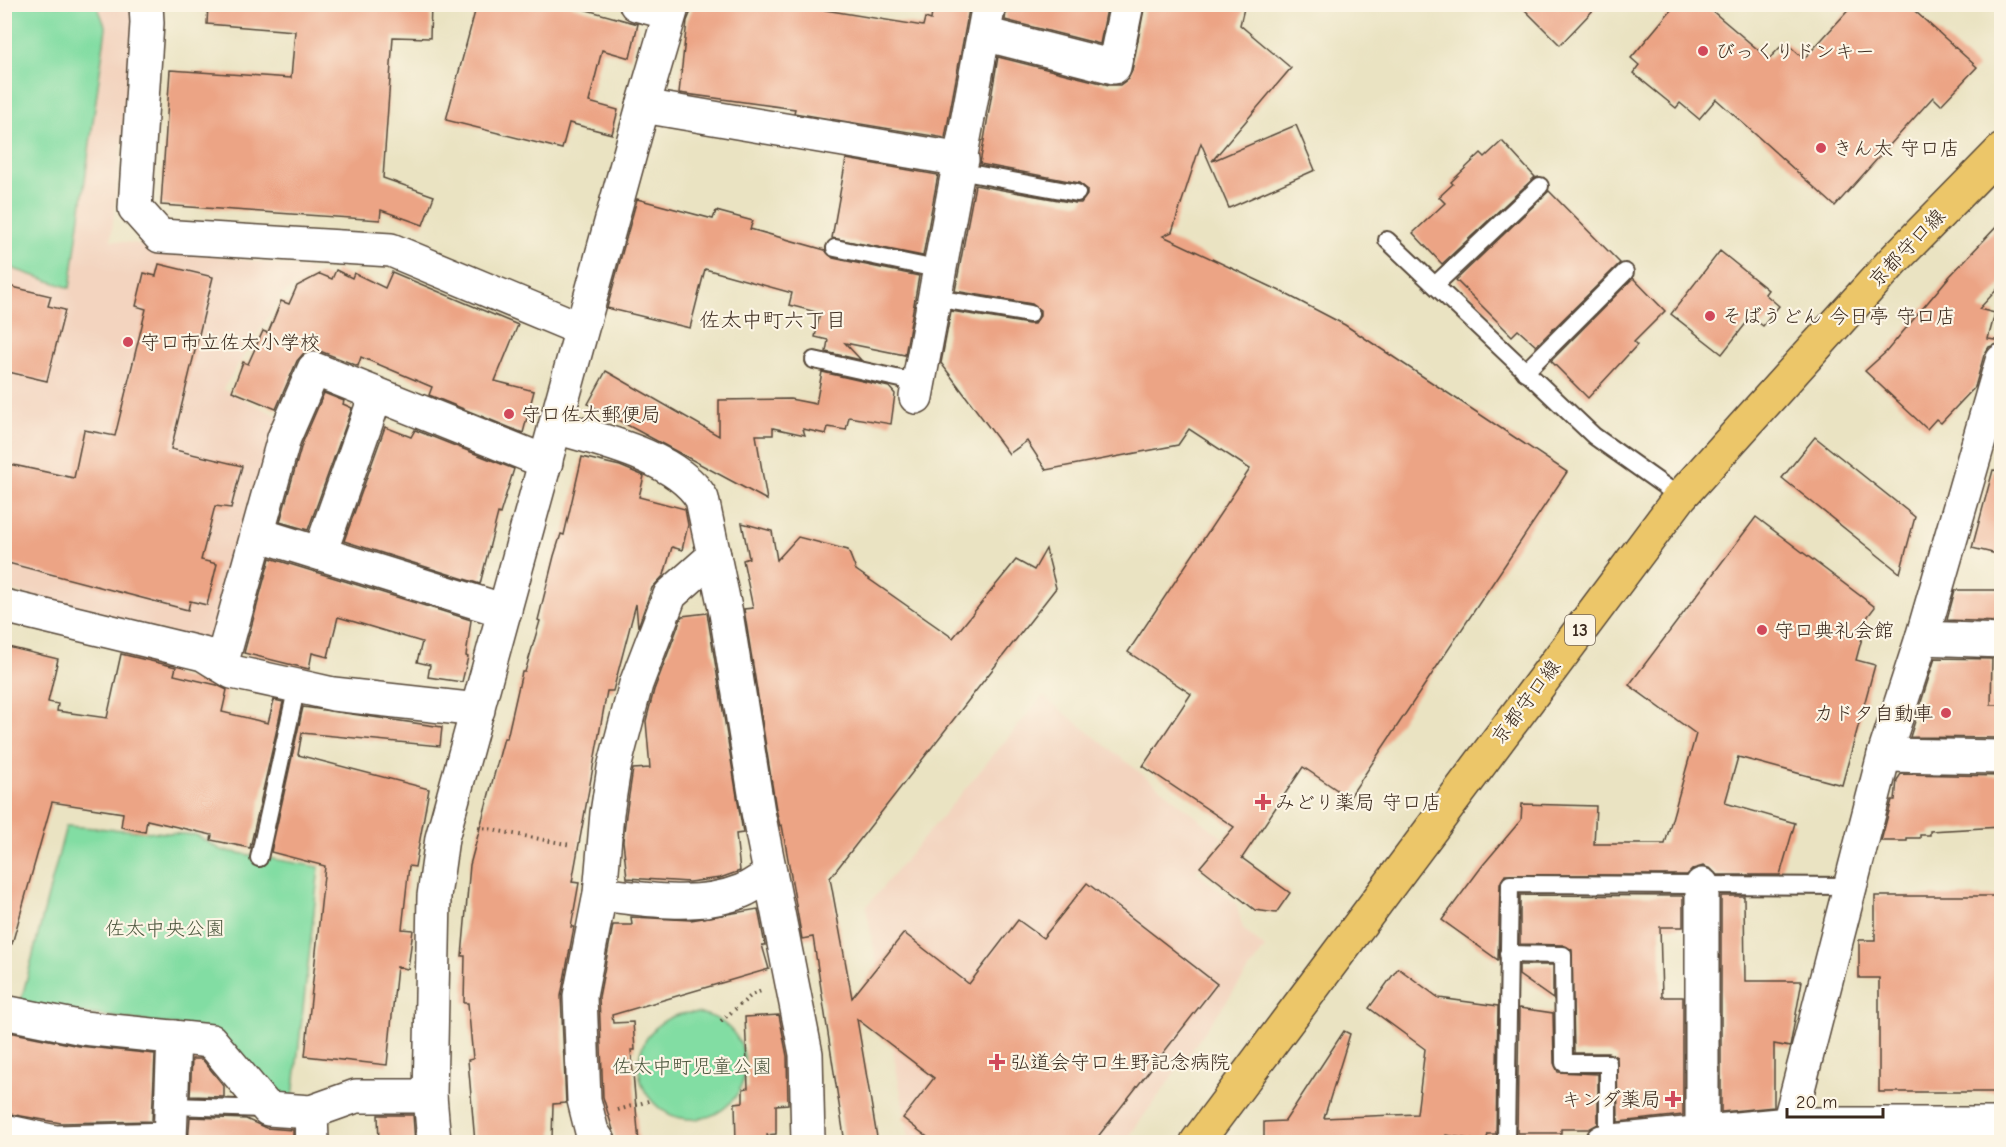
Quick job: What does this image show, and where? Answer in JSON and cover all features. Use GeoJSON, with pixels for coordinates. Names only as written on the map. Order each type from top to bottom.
{"type":"FeatureCollection","features":[{"type":"Feature","properties":{"kind":"main road","name":"京都守口線"},"geometry":{"type":"LineString","coordinates":[[1197,1143],[1680,497],[1893,261],[2001,150]]}},
{"type":"Feature","properties":{"kind":"street"},"geometry":{"type":"LineString","coordinates":[[146,4],[147,23],[135,208],[160,236],[391,250],[581,329]]}},
{"type":"Feature","properties":{"kind":"street"},"geometry":{"type":"LineString","coordinates":[[434,1143],[430,1096],[434,896],[447,821],[581,329],[672,9],[636,4]]}},
{"type":"Feature","properties":{"kind":"street"},"geometry":{"type":"LineString","coordinates":[[918,390],[961,165],[984,12],[1114,67],[1127,4]]}},
{"type":"Feature","properties":{"kind":"street"},"geometry":{"type":"LineString","coordinates":[[643,106],[961,165]]}},
{"type":"Feature","properties":{"kind":"street"},"geometry":{"type":"LineString","coordinates":[[1785,1133],[1884,755],[1922,638],[2001,361]]}},
{"type":"Feature","properties":{"kind":"street"},"geometry":{"type":"LineString","coordinates":[[221,665],[284,438],[314,369],[546,462]]}},
{"type":"Feature","properties":{"kind":"street"},"geometry":{"type":"LineString","coordinates":[[320,553],[376,395]]}},
{"type":"Feature","properties":{"kind":"street"},"geometry":{"type":"LineString","coordinates":[[555,427],[639,452],[693,484],[702,499],[790,981],[806,1054],[808,1143]]}},
{"type":"Feature","properties":{"kind":"street"},"geometry":{"type":"LineString","coordinates":[[258,534],[505,611]]}},
{"type":"Feature","properties":{"kind":"street"},"geometry":{"type":"LineString","coordinates":[[599,1143],[592,1132],[584,1100],[580,996],[600,894],[614,768],[636,684],[670,595],[714,556]]}},
{"type":"Feature","properties":{"kind":"street"},"geometry":{"type":"LineString","coordinates":[[4,606],[203,654],[232,672],[333,694],[478,710]]}},
{"type":"Feature","properties":{"kind":"street"},"geometry":{"type":"LineString","coordinates":[[1922,638],[2001,641]]}},
{"type":"Feature","properties":{"kind":"street"},"geometry":{"type":"LineString","coordinates":[[1884,755],[2001,757]]}},
{"type":"Feature","properties":{"kind":"street"},"geometry":{"type":"LineString","coordinates":[[600,894],[683,901],[714,900],[744,891],[770,874]]}},
{"type":"Feature","properties":{"kind":"street"},"geometry":{"type":"LineString","coordinates":[[1702,885],[1702,1132]]}},
{"type":"Feature","properties":{"kind":"street"},"geometry":{"type":"LineString","coordinates":[[4,1012],[83,1028],[211,1041],[268,1109],[312,1127],[356,1096],[430,1096]]}},
{"type":"Feature","properties":{"kind":"street"},"geometry":{"type":"LineString","coordinates":[[4,1131],[55,1142],[170,1139],[174,1037]]}},
{"type":"Feature","properties":{"kind":"street"},"geometry":{"type":"LineString","coordinates":[[1602,1143],[1702,1132],[1969,1133],[2001,1125]]}},
{"type":"Feature","properties":{"kind":"lane"},"geometry":{"type":"LineString","coordinates":[[961,165],[1077,193]]}},
{"type":"Feature","properties":{"kind":"lane"},"geometry":{"type":"LineString","coordinates":[[1435,285],[1540,186]]}},
{"type":"Feature","properties":{"kind":"lane"},"geometry":{"type":"LineString","coordinates":[[1387,240],[1594,436],[1680,497]]}},
{"type":"Feature","properties":{"kind":"lane"},"geometry":{"type":"LineString","coordinates":[[835,248],[1030,314]]}},
{"type":"Feature","properties":{"kind":"lane"},"geometry":{"type":"LineString","coordinates":[[1526,372],[1625,272]]}},
{"type":"Feature","properties":{"kind":"lane"},"geometry":{"type":"LineString","coordinates":[[814,360],[918,390]]}},
{"type":"Feature","properties":{"kind":"lane"},"geometry":{"type":"LineString","coordinates":[[259,858],[297,686]]}},
{"type":"Feature","properties":{"kind":"lane"},"geometry":{"type":"LineString","coordinates":[[1506,1143],[1510,884],[1851,886]]}},
{"type":"Feature","properties":{"kind":"lane"},"geometry":{"type":"LineString","coordinates":[[1508,954],[1563,955],[1564,1063],[1608,1063],[1608,1142]]}},
{"type":"Feature","properties":{"kind":"lane"},"geometry":{"type":"LineString","coordinates":[[172,1106],[268,1109]]}},
{"type":"Feature","properties":{"kind":"path"},"geometry":{"type":"LineString","coordinates":[[447,821],[604,851]]}},
{"type":"Feature","properties":{"kind":"path"},"geometry":{"type":"LineString","coordinates":[[721,1021],[753,994],[790,981]]}},
{"type":"Feature","properties":{"kind":"shaded area","name":"守口市立佐太小学校"},"geometry":{"type":"Polygon","coordinates":[[[4,5],[131,5],[136,22],[111,240],[316,270],[281,296],[223,389],[282,418],[221,631],[207,643],[5,589],[4,5]]]}},
{"type":"Feature","properties":{"kind":"shaded area"},"geometry":{"type":"Polygon","coordinates":[[[1043,696],[1222,837],[1196,872],[1236,903],[1243,929],[1265,948],[1125,1142],[910,1142],[866,907],[1043,696]]]}},
{"type":"Feature","properties":{"kind":"green space"},"geometry":{"type":"Polygon","coordinates":[[[5,4],[97,5],[106,28],[70,288],[5,266],[5,4]]]}},
{"type":"Feature","properties":{"kind":"green space","name":"佐太中央公園"},"geometry":{"type":"Polygon","coordinates":[[[66,826],[196,835],[221,850],[319,867],[293,1097],[277,1098],[212,1030],[20,1005],[66,826]]]}},
{"type":"Feature","properties":{"kind":"green space","name":"佐太中町児童公園"},"geometry":{"type":"Polygon","coordinates":[[[692,1013],[712,1017],[730,1028],[741,1046],[745,1066],[741,1086],[730,1104],[712,1115],[692,1119],[672,1115],[654,1104],[643,1086],[639,1066],[643,1046],[654,1028],[672,1017],[692,1013]]]}},
{"type":"Feature","properties":{"kind":"building"},"geometry":{"type":"Polygon","coordinates":[[[208,4],[431,4],[430,38],[393,37],[383,178],[434,196],[423,225],[381,210],[380,220],[161,205],[170,70],[291,78],[295,31],[207,24],[208,4]]]}},
{"type":"Feature","properties":{"kind":"building"},"geometry":{"type":"Polygon","coordinates":[[[477,4],[565,4],[638,24],[630,58],[602,50],[589,102],[618,110],[612,134],[569,123],[562,149],[446,120],[477,4]]]}},
{"type":"Feature","properties":{"kind":"building"},"geometry":{"type":"Polygon","coordinates":[[[694,4],[788,4],[923,26],[925,18],[931,20],[933,4],[970,4],[945,138],[794,113],[795,109],[679,93],[687,21],[694,4]]]}},
{"type":"Feature","properties":{"kind":"building"},"geometry":{"type":"Polygon","coordinates":[[[1007,4],[1108,4],[1100,44],[1005,20],[1007,4]]]}},
{"type":"Feature","properties":{"kind":"building"},"geometry":{"type":"Polygon","coordinates":[[[1145,4],[1245,4],[1240,25],[1291,68],[1212,161],[1296,125],[1315,170],[1229,208],[1201,143],[1172,232],[1163,236],[1278,290],[1345,325],[1567,472],[1349,798],[1303,767],[1242,858],[1290,893],[1276,913],[1255,910],[1200,867],[1234,827],[1143,766],[1191,694],[1128,652],[1250,469],[1189,429],[1178,445],[1046,470],[1027,441],[1009,454],[941,363],[951,311],[1028,324],[1034,324],[1040,316],[1040,310],[1032,304],[955,291],[975,185],[1075,203],[1081,203],[1087,195],[1087,189],[1079,183],[980,164],[998,57],[1109,85],[1120,85],[1128,79],[1132,71],[1145,4]]]}},
{"type":"Feature","properties":{"kind":"building"},"geometry":{"type":"Polygon","coordinates":[[[1519,4],[1599,4],[1560,45],[1519,4]]]}},
{"type":"Feature","properties":{"kind":"building"},"geometry":{"type":"Polygon","coordinates":[[[1676,4],[1704,4],[1769,59],[1785,42],[1804,59],[1854,4],[1907,4],[1977,67],[1941,105],[1933,97],[1835,206],[1716,99],[1699,119],[1680,103],[1676,108],[1633,73],[1639,65],[1631,58],[1676,4]]]}},
{"type":"Feature","properties":{"kind":"building"},"geometry":{"type":"Polygon","coordinates":[[[1502,141],[1535,177],[1442,264],[1413,233],[1445,203],[1439,197],[1453,184],[1451,182],[1481,153],[1485,157],[1502,141]]]}},
{"type":"Feature","properties":{"kind":"building"},"geometry":{"type":"Polygon","coordinates":[[[846,159],[938,175],[923,256],[832,238],[846,159]]]}},
{"type":"Feature","properties":{"kind":"building"},"geometry":{"type":"Polygon","coordinates":[[[1549,191],[1620,263],[1536,346],[1518,330],[1512,336],[1456,280],[1549,191]]]}},
{"type":"Feature","properties":{"kind":"building"},"geometry":{"type":"Polygon","coordinates":[[[637,199],[713,219],[716,211],[753,221],[750,229],[825,250],[833,258],[919,276],[905,355],[845,343],[861,360],[826,352],[828,340],[815,337],[820,313],[789,305],[792,293],[705,269],[690,328],[607,308],[637,199]]]}},
{"type":"Feature","properties":{"kind":"building"},"geometry":{"type":"Polygon","coordinates":[[[2001,222],[2001,285],[1979,309],[1995,313],[1988,339],[2001,341],[2001,343],[1989,347],[1984,355],[1975,387],[1941,423],[1936,419],[1927,429],[1865,371],[1886,352],[1949,277],[2001,222]]]}},
{"type":"Feature","properties":{"kind":"building"},"geometry":{"type":"Polygon","coordinates":[[[1720,251],[1768,290],[1765,294],[1779,306],[1763,326],[1751,317],[1722,354],[1671,314],[1720,251]]]}},
{"type":"Feature","properties":{"kind":"building"},"geometry":{"type":"Polygon","coordinates":[[[159,264],[213,277],[171,449],[242,466],[231,508],[215,506],[201,560],[217,564],[207,605],[190,601],[188,610],[4,562],[4,463],[74,478],[84,430],[115,436],[146,309],[136,306],[144,273],[156,276],[159,264]]]}},
{"type":"Feature","properties":{"kind":"building"},"geometry":{"type":"Polygon","coordinates":[[[336,270],[352,278],[354,273],[385,288],[392,272],[518,325],[495,381],[534,391],[523,433],[429,395],[432,387],[361,357],[358,366],[320,351],[303,354],[297,361],[276,409],[232,391],[243,362],[248,364],[263,331],[268,333],[281,301],[289,304],[297,286],[320,274],[332,279],[336,270]]]}},
{"type":"Feature","properties":{"kind":"building"},"geometry":{"type":"Polygon","coordinates":[[[1633,278],[1665,311],[1634,342],[1637,345],[1588,398],[1551,361],[1633,278]]]}},
{"type":"Feature","properties":{"kind":"building"},"geometry":{"type":"Polygon","coordinates":[[[4,285],[51,296],[48,306],[65,310],[47,381],[4,371],[4,285]]]}},
{"type":"Feature","properties":{"kind":"building"},"geometry":{"type":"Polygon","coordinates":[[[606,371],[719,436],[719,400],[790,399],[816,404],[822,372],[889,387],[895,394],[891,424],[849,417],[846,430],[828,427],[826,434],[803,429],[805,435],[773,428],[773,435],[756,435],[767,500],[588,404],[606,371]]]}},
{"type":"Feature","properties":{"kind":"building"},"geometry":{"type":"Polygon","coordinates":[[[324,393],[344,401],[343,404],[352,408],[308,530],[280,522],[302,444],[324,393]]]}},
{"type":"Feature","properties":{"kind":"building"},"geometry":{"type":"Polygon","coordinates":[[[385,427],[411,437],[415,430],[514,469],[500,514],[498,513],[480,584],[344,541],[385,427]]]}},
{"type":"Feature","properties":{"kind":"building"},"geometry":{"type":"Polygon","coordinates":[[[1815,437],[1915,517],[1900,573],[1782,478],[1815,437]]]}},
{"type":"Feature","properties":{"kind":"building"},"geometry":{"type":"Polygon","coordinates":[[[582,457],[620,466],[644,476],[639,497],[685,509],[688,525],[682,550],[672,547],[664,575],[652,588],[638,627],[636,604],[613,691],[607,691],[572,882],[579,883],[571,927],[574,927],[561,996],[566,1103],[553,1104],[552,1140],[475,1143],[468,1060],[473,1059],[468,1003],[464,1003],[465,956],[462,956],[470,865],[504,738],[507,738],[522,672],[525,672],[540,621],[538,620],[554,556],[561,534],[564,535],[582,457]]]}},
{"type":"Feature","properties":{"kind":"building"},"geometry":{"type":"Polygon","coordinates":[[[1993,470],[2001,471],[2001,555],[1972,548],[1993,470]]]}},
{"type":"Feature","properties":{"kind":"building"},"geometry":{"type":"Polygon","coordinates":[[[1756,517],[1875,607],[1868,616],[1856,660],[1875,665],[1842,785],[1738,757],[1725,803],[1795,823],[1780,875],[1717,875],[1711,869],[1703,866],[1693,869],[1687,875],[1505,875],[1500,884],[1498,960],[1442,920],[1483,865],[1521,820],[1522,804],[1596,806],[1594,844],[1665,844],[1696,734],[1629,685],[1756,517]]]}},
{"type":"Feature","properties":{"kind":"building"},"geometry":{"type":"Polygon","coordinates":[[[742,523],[772,531],[777,560],[798,537],[848,550],[856,570],[953,638],[1016,560],[1034,570],[1046,549],[1056,588],[830,878],[852,998],[904,933],[969,984],[1018,920],[1043,938],[1087,883],[1217,984],[1093,1143],[935,1143],[903,1118],[934,1078],[857,1019],[878,1143],[845,1143],[813,937],[802,939],[782,825],[780,826],[776,809],[744,609],[753,608],[743,560],[749,558],[742,523]]]}},
{"type":"Feature","properties":{"kind":"building"},"geometry":{"type":"Polygon","coordinates":[[[270,558],[471,620],[466,656],[468,657],[462,682],[428,677],[430,665],[417,662],[422,642],[338,617],[328,657],[312,653],[309,669],[244,653],[270,558]]]}},
{"type":"Feature","properties":{"kind":"building"},"geometry":{"type":"Polygon","coordinates":[[[1955,590],[2001,590],[2001,622],[1947,620],[1955,590]]]}},
{"type":"Feature","properties":{"kind":"building"},"geometry":{"type":"Polygon","coordinates":[[[707,613],[743,833],[736,834],[740,871],[720,878],[689,882],[627,878],[623,841],[626,815],[633,769],[650,768],[646,721],[654,690],[682,616],[707,613]]]}},
{"type":"Feature","properties":{"kind":"building"},"geometry":{"type":"Polygon","coordinates":[[[4,646],[58,659],[48,702],[58,704],[57,711],[107,718],[121,654],[176,667],[174,675],[217,685],[227,690],[222,712],[268,723],[274,700],[283,702],[250,848],[211,840],[212,835],[147,820],[145,832],[121,827],[123,813],[52,802],[12,944],[4,943],[4,646]]]}},
{"type":"Feature","properties":{"kind":"building"},"geometry":{"type":"Polygon","coordinates":[[[1935,658],[1992,659],[1991,705],[2001,705],[2001,738],[1910,737],[1935,658]]]}},
{"type":"Feature","properties":{"kind":"building"},"geometry":{"type":"Polygon","coordinates":[[[303,707],[442,727],[440,746],[302,733],[298,755],[429,789],[415,867],[409,866],[402,929],[413,930],[408,969],[397,967],[387,1065],[305,1056],[325,866],[271,852],[303,707]]]}},
{"type":"Feature","properties":{"kind":"building"},"geometry":{"type":"Polygon","coordinates":[[[1901,774],[2001,776],[2001,827],[1930,831],[1930,835],[1907,838],[1907,841],[1881,841],[1892,800],[1895,800],[1897,780],[1901,774]]]}},
{"type":"Feature","properties":{"kind":"building"},"geometry":{"type":"Polygon","coordinates":[[[1520,895],[1683,896],[1683,927],[1660,927],[1662,997],[1683,997],[1683,1115],[1618,1122],[1617,1057],[1608,1053],[1574,1053],[1572,950],[1563,945],[1520,944],[1520,895]]]}},
{"type":"Feature","properties":{"kind":"building"},"geometry":{"type":"Polygon","coordinates":[[[1721,896],[1744,896],[1745,981],[1802,981],[1790,1047],[1774,1044],[1774,1107],[1721,1112],[1721,896]]]}},
{"type":"Feature","properties":{"kind":"building"},"geometry":{"type":"Polygon","coordinates":[[[1875,896],[2001,896],[2001,1092],[1879,1092],[1879,978],[1859,978],[1859,940],[1875,940],[1875,896]]]}},
{"type":"Feature","properties":{"kind":"building"},"geometry":{"type":"Polygon","coordinates":[[[758,909],[765,945],[762,945],[769,969],[612,1015],[613,1023],[633,1022],[635,1050],[631,1050],[639,1143],[617,1143],[603,1097],[599,997],[613,925],[632,925],[631,917],[691,920],[758,909]]]}},
{"type":"Feature","properties":{"kind":"building"},"geometry":{"type":"Polygon","coordinates":[[[1519,965],[1553,965],[1553,999],[1519,975],[1519,965]]]}},
{"type":"Feature","properties":{"kind":"building"},"geometry":{"type":"Polygon","coordinates":[[[1398,968],[1439,998],[1498,1006],[1496,1134],[1488,1134],[1486,1142],[1446,1135],[1445,1143],[1264,1143],[1264,1122],[1285,1121],[1344,1031],[1350,1034],[1324,1118],[1417,1114],[1425,1049],[1369,1008],[1398,968]]]}},
{"type":"Feature","properties":{"kind":"building"},"geometry":{"type":"Polygon","coordinates":[[[1519,1008],[1553,1013],[1554,1063],[1558,1072],[1598,1074],[1598,1124],[1589,1129],[1561,1129],[1561,1133],[1517,1133],[1519,1008]]]}},
{"type":"Feature","properties":{"kind":"building"},"geometry":{"type":"Polygon","coordinates":[[[779,1015],[787,1056],[788,1104],[776,1105],[776,1134],[767,1135],[768,1143],[736,1143],[735,1103],[743,1102],[743,1089],[748,1088],[745,1017],[779,1015]]]}},
{"type":"Feature","properties":{"kind":"building"},"geometry":{"type":"Polygon","coordinates":[[[4,1031],[79,1046],[155,1054],[152,1121],[61,1123],[4,1113],[4,1031]]]}},
{"type":"Feature","properties":{"kind":"building"},"geometry":{"type":"Polygon","coordinates":[[[192,1059],[202,1059],[224,1086],[224,1097],[190,1096],[192,1059]]]}},
{"type":"Feature","properties":{"kind":"building"},"geometry":{"type":"Polygon","coordinates":[[[378,1115],[413,1115],[415,1143],[379,1143],[378,1115]]]}},
{"type":"Feature","properties":{"kind":"building"},"geometry":{"type":"Polygon","coordinates":[[[190,1117],[246,1119],[266,1128],[293,1130],[293,1143],[188,1143],[190,1117]]]}},
{"type":"Feature","properties":{"kind":"place","name":"びっくりドンキー"},"geometry":{"type":"Point","coordinates":[1703,51]}},
{"type":"Feature","properties":{"kind":"place","name":"きん太 守口店"},"geometry":{"type":"Point","coordinates":[1821,148]}},
{"type":"Feature","properties":{"kind":"place","name":"そばうどん 今日亭 守口店"},"geometry":{"type":"Point","coordinates":[1710,316]}},
{"type":"Feature","properties":{"kind":"place","name":"守口市立佐太小学校"},"geometry":{"type":"Point","coordinates":[128,342]}},
{"type":"Feature","properties":{"kind":"place","name":"守口佐太郵便局"},"geometry":{"type":"Point","coordinates":[509,414]}},
{"type":"Feature","properties":{"kind":"place","name":"守口典礼会館"},"geometry":{"type":"Point","coordinates":[1762,630]}},
{"type":"Feature","properties":{"kind":"place","name":"カドタ自動車"},"geometry":{"type":"Point","coordinates":[1946,713]}},
{"type":"Feature","properties":{"kind":"place","name":"みどり薬局 守口店"},"geometry":{"type":"Point","coordinates":[1263,802]}},
{"type":"Feature","properties":{"kind":"place","name":"弘道会守口生野記念病院"},"geometry":{"type":"Point","coordinates":[997,1062]}},
{"type":"Feature","properties":{"kind":"place","name":"キンダ薬局"},"geometry":{"type":"Point","coordinates":[1673,1099]}},
{"type":"Feature","properties":{"kind":"district","name":"佐太中町六丁目"},"geometry":{"type":"Point","coordinates":[773,320]}}]}
